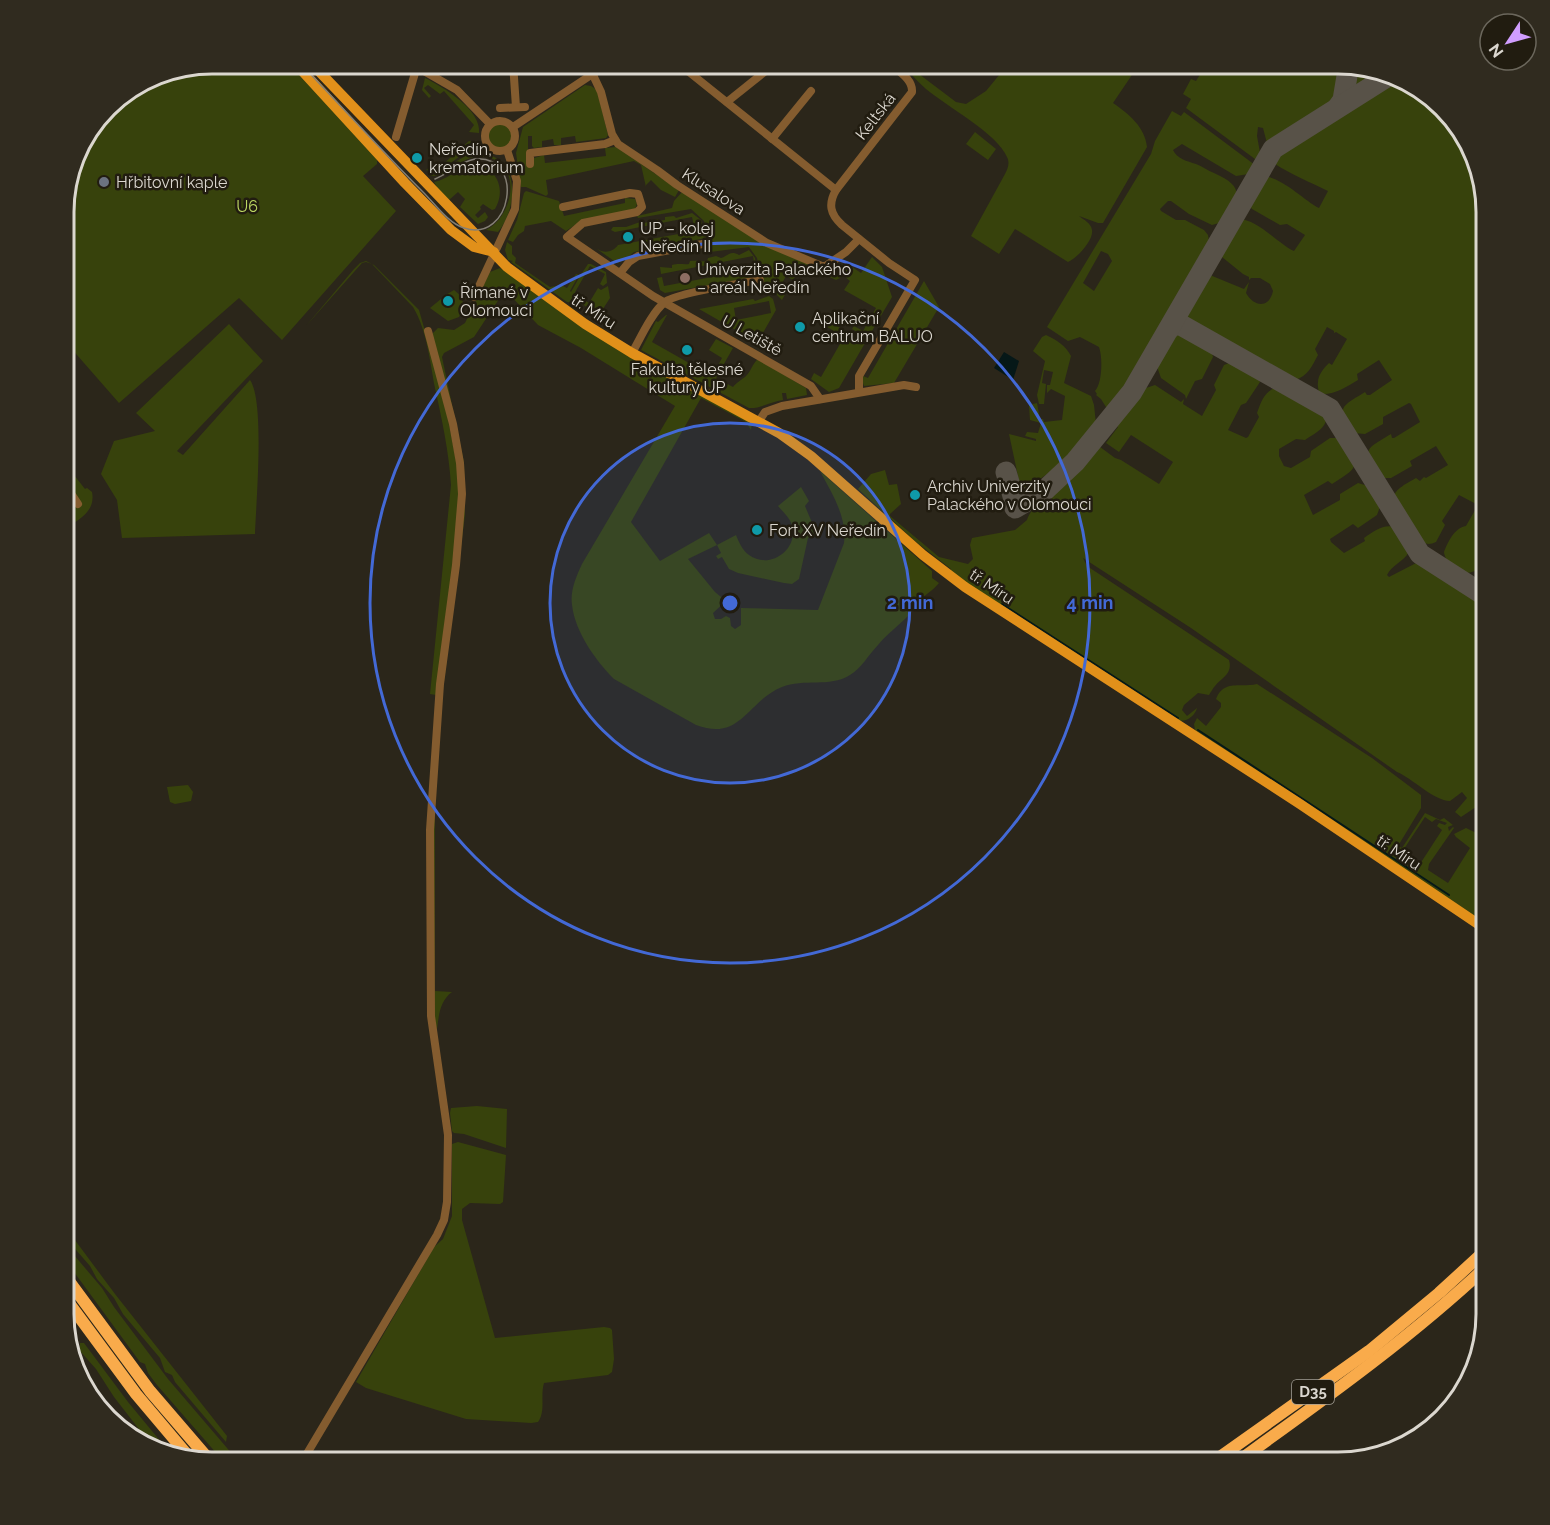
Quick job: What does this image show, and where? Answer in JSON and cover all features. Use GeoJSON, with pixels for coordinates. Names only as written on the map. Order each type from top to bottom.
{"type":"FeatureCollection","features":[{"type":"Feature","properties":{"kind":"highway","name":"D35"},"geometry":{"type":"LineString","coordinates":[[1227,1452],[1369,1351],[1476,1259]]}},
{"type":"Feature","properties":{"kind":"highway","name":"D35"},"geometry":{"type":"LineString","coordinates":[[1251,1452],[1360,1373],[1430,1317],[1476,1276]]}},
{"type":"Feature","properties":{"kind":"highway"},"geometry":{"type":"LineString","coordinates":[[74,1288],[150,1391],[202,1451]]}},
{"type":"Feature","properties":{"kind":"highway"},"geometry":{"type":"LineString","coordinates":[[74,1309],[130,1386],[182,1448]]}},
{"type":"Feature","properties":{"kind":"main road","name":"tř. Míru"},"geometry":{"type":"LineString","coordinates":[[305,74],[402,180],[452,230],[474,247],[494,252]]}},
{"type":"Feature","properties":{"kind":"main road","name":"tř. Míru"},"geometry":{"type":"LineString","coordinates":[[322,74],[507,267],[541,293],[632,353],[759,421],[804,451],[906,541],[965,587],[1300,804],[1476,923]]}},
{"type":"Feature","properties":{"kind":"street"},"geometry":{"type":"LineString","coordinates":[[396,137],[415,74]]}},
{"type":"Feature","properties":{"kind":"street"},"geometry":{"type":"LineString","coordinates":[[432,74],[457,90],[490,124]]}},
{"type":"Feature","properties":{"kind":"street"},"geometry":{"type":"LineString","coordinates":[[500,108],[521,107],[515,74]]}},
{"type":"Feature","properties":{"kind":"street"},"geometry":{"type":"LineString","coordinates":[[692,74],[836,189],[831,205],[832,214],[837,221],[889,263],[915,280],[859,376],[859,392]]}},
{"type":"Feature","properties":{"kind":"street"},"geometry":{"type":"LineString","coordinates":[[727,102],[762,74]]}},
{"type":"Feature","properties":{"kind":"street","name":"Keltská"},"geometry":{"type":"LineString","coordinates":[[836,189],[912,92],[913,87],[901,74]]}},
{"type":"Feature","properties":{"kind":"street"},"geometry":{"type":"LineString","coordinates":[[513,127],[592,75],[601,92],[615,140],[605,144],[530,153],[530,164]]}},
{"type":"Feature","properties":{"kind":"street"},"geometry":{"type":"LineString","coordinates":[[772,138],[811,91]]}},
{"type":"Feature","properties":{"kind":"street"},"geometry":{"type":"LineString","coordinates":[[502,120],[513,127],[516,139],[512,147],[496,151],[487,144],[486,131],[490,124],[502,120]]}},
{"type":"Feature","properties":{"kind":"street","name":"Klusalova"},"geometry":{"type":"LineString","coordinates":[[615,140],[677,185],[764,241],[822,267],[846,252],[859,239]]}},
{"type":"Feature","properties":{"kind":"street"},"geometry":{"type":"LineString","coordinates":[[474,297],[511,220],[517,197],[515,172],[507,150]]}},
{"type":"Feature","properties":{"kind":"street","name":"U Letiště"},"geometry":{"type":"LineString","coordinates":[[563,207],[638,194],[642,207],[637,212],[583,223],[567,237],[664,302],[811,386],[820,399]]}},
{"type":"Feature","properties":{"kind":"street"},"geometry":{"type":"LineString","coordinates":[[620,273],[638,256],[708,243]]}},
{"type":"Feature","properties":{"kind":"street","name":"U Letiště"},"geometry":{"type":"LineString","coordinates":[[664,302],[675,297],[760,280]]}},
{"type":"Feature","properties":{"kind":"street"},"geometry":{"type":"LineString","coordinates":[[632,353],[664,302]]}},
{"type":"Feature","properties":{"kind":"street"},"geometry":{"type":"LineString","coordinates":[[308,1452],[437,1235],[444,1220],[447,1202],[448,1125],[431,1016],[430,831],[440,684],[458,545],[462,494],[460,463],[453,424],[428,331]]}},
{"type":"Feature","properties":{"kind":"street"},"geometry":{"type":"LineString","coordinates":[[759,421],[768,410],[904,384],[916,387]]}},
{"type":"Feature","properties":{"kind":"street"},"geometry":{"type":"LineString","coordinates":[[74,499],[78,504]]}},
{"type":"Feature","properties":{"kind":"green space","name":"U6"},"geometry":{"type":"Polygon","coordinates":[[[202,74],[298,74],[377,158],[377,164],[363,176],[396,211],[282,340],[239,298],[119,403],[74,352],[74,202],[78,176],[88,150],[102,127],[120,108],[142,92],[167,81],[202,74]]]}},
{"type":"Feature","properties":{"kind":"green space"},"geometry":{"type":"Polygon","coordinates":[[[911,74],[919,74],[956,102],[966,104],[986,91],[1000,74],[1133,74],[1113,103],[1140,127],[1147,147],[1103,223],[1079,216],[1090,225],[1092,234],[1084,249],[1068,262],[1015,229],[999,254],[971,236],[1006,172],[1008,159],[1002,148],[983,130],[926,89],[911,74]]]}},
{"type":"Feature","properties":{"kind":"green space"},"geometry":{"type":"Polygon","coordinates":[[[1200,74],[1348,74],[1376,79],[1268,147],[1263,128],[1258,127],[1257,136],[1261,158],[1259,162],[1186,108],[1191,99],[1183,94],[1191,79],[1196,81],[1200,74]]]}},
{"type":"Feature","properties":{"kind":"green space"},"geometry":{"type":"Polygon","coordinates":[[[425,78],[451,93],[468,108],[478,124],[479,133],[469,132],[474,125],[444,91],[440,94],[428,85],[424,88],[431,96],[429,98],[422,90],[425,78]]]}},
{"type":"Feature","properties":{"kind":"green space"},"geometry":{"type":"Polygon","coordinates":[[[1386,82],[1423,102],[1442,120],[1458,142],[1469,167],[1475,193],[1476,211],[1476,504],[1459,495],[1442,521],[1445,525],[1436,542],[1432,544],[1424,543],[1411,529],[1409,530],[1394,496],[1404,485],[1416,478],[1420,481],[1448,465],[1436,446],[1410,461],[1412,466],[1391,478],[1379,478],[1368,452],[1380,440],[1391,434],[1394,438],[1420,422],[1411,404],[1383,417],[1383,424],[1365,434],[1354,433],[1344,418],[1343,408],[1350,401],[1365,392],[1370,395],[1392,380],[1379,360],[1357,374],[1358,380],[1340,390],[1321,394],[1318,397],[1320,374],[1329,363],[1332,365],[1347,339],[1336,332],[1334,333],[1327,327],[1315,349],[1318,355],[1312,367],[1295,380],[1191,323],[1182,315],[1205,273],[1244,289],[1249,282],[1246,293],[1257,303],[1265,303],[1271,297],[1273,291],[1270,284],[1260,278],[1249,280],[1249,277],[1217,253],[1236,219],[1244,219],[1259,226],[1294,251],[1305,235],[1287,224],[1280,225],[1252,209],[1247,199],[1260,177],[1267,177],[1282,183],[1319,208],[1328,191],[1275,164],[1272,155],[1278,149],[1386,82]]]}},
{"type":"Feature","properties":{"kind":"green space"},"geometry":{"type":"Polygon","coordinates":[[[585,85],[597,90],[608,135],[606,138],[576,142],[575,136],[561,138],[561,145],[554,145],[553,139],[542,141],[542,147],[534,148],[532,136],[528,136],[528,164],[534,158],[544,155],[545,163],[606,156],[605,148],[616,147],[679,190],[675,197],[661,190],[651,180],[646,187],[641,165],[634,161],[546,180],[548,194],[546,196],[521,187],[516,153],[523,127],[585,85]]]}},
{"type":"Feature","properties":{"kind":"green space"},"geometry":{"type":"Polygon","coordinates":[[[1172,111],[1181,116],[1184,112],[1255,165],[1255,170],[1249,174],[1236,176],[1182,144],[1173,150],[1180,158],[1230,182],[1236,192],[1235,204],[1226,221],[1212,225],[1189,214],[1171,201],[1160,209],[1176,220],[1185,220],[1204,230],[1208,235],[1210,247],[1134,381],[1116,405],[1112,408],[1106,407],[1095,391],[1101,370],[1099,347],[1080,337],[1068,341],[1047,327],[1151,154],[1155,141],[1172,111]],[[1101,251],[1083,283],[1094,291],[1112,261],[1108,254],[1101,251]]]}},
{"type":"Feature","properties":{"kind":"green space"},"geometry":{"type":"Polygon","coordinates":[[[500,124],[508,128],[512,136],[508,144],[500,148],[492,144],[488,136],[492,128],[500,124]]]}},
{"type":"Feature","properties":{"kind":"green space"},"geometry":{"type":"Polygon","coordinates":[[[975,132],[996,149],[988,160],[966,144],[975,132]]]}},
{"type":"Feature","properties":{"kind":"green space"},"geometry":{"type":"Polygon","coordinates":[[[469,141],[480,142],[479,148],[465,153],[442,169],[431,172],[426,170],[436,162],[441,166],[469,141]]]}},
{"type":"Feature","properties":{"kind":"green space"},"geometry":{"type":"Polygon","coordinates":[[[471,153],[487,154],[499,160],[507,169],[511,180],[510,207],[498,232],[486,230],[503,214],[508,203],[510,179],[506,169],[498,162],[478,156],[437,176],[430,176],[471,153]]]}},
{"type":"Feature","properties":{"kind":"green space"},"geometry":{"type":"Polygon","coordinates":[[[477,165],[484,167],[495,176],[500,188],[495,209],[492,210],[483,204],[475,215],[478,218],[485,212],[488,217],[478,224],[460,207],[465,199],[458,192],[449,200],[439,191],[434,182],[465,167],[477,165]]]}},
{"type":"Feature","properties":{"kind":"green space"},"geometry":{"type":"Polygon","coordinates":[[[526,191],[559,201],[564,216],[625,203],[625,198],[635,199],[637,204],[635,209],[581,221],[566,231],[551,221],[525,226],[524,231],[513,242],[508,240],[526,191]]]}},
{"type":"Feature","properties":{"kind":"green space"},"geometry":{"type":"Polygon","coordinates":[[[682,192],[809,265],[797,273],[793,280],[786,276],[780,287],[787,291],[782,300],[777,295],[774,284],[768,285],[768,292],[760,293],[758,284],[762,283],[757,258],[749,247],[710,252],[704,221],[691,209],[638,218],[637,216],[672,208],[674,201],[682,192]]]}},
{"type":"Feature","properties":{"kind":"green space"},"geometry":{"type":"Polygon","coordinates":[[[692,213],[701,220],[706,238],[634,252],[617,263],[597,249],[608,252],[618,245],[695,231],[692,217],[615,232],[611,230],[613,227],[626,227],[640,222],[641,224],[658,219],[659,221],[665,220],[665,217],[674,216],[676,218],[692,213]]]}},
{"type":"Feature","properties":{"kind":"green space"},"geometry":{"type":"Polygon","coordinates":[[[507,242],[512,246],[512,254],[516,258],[515,263],[550,287],[561,285],[567,288],[576,274],[579,275],[571,292],[588,264],[606,272],[607,283],[603,286],[600,284],[605,274],[590,266],[574,294],[589,303],[598,288],[601,290],[608,286],[610,298],[599,315],[582,304],[567,302],[511,262],[513,261],[508,260],[505,250],[507,242]]]}},
{"type":"Feature","properties":{"kind":"green space"},"geometry":{"type":"Polygon","coordinates":[[[749,250],[755,258],[758,276],[665,293],[660,290],[657,278],[662,277],[664,286],[755,269],[753,256],[661,274],[660,267],[672,268],[672,265],[689,264],[690,261],[707,261],[708,258],[716,256],[721,258],[731,253],[739,255],[749,250]]]}},
{"type":"Feature","properties":{"kind":"green space"},"geometry":{"type":"Polygon","coordinates":[[[872,257],[882,267],[892,297],[869,336],[866,337],[852,329],[854,326],[863,331],[876,308],[844,290],[850,281],[844,276],[836,280],[821,273],[823,270],[846,265],[861,273],[872,257]]]}},
{"type":"Feature","properties":{"kind":"green space"},"geometry":{"type":"Polygon","coordinates":[[[366,261],[372,264],[362,263],[306,326],[360,263],[366,261]]]}},
{"type":"Feature","properties":{"kind":"green space"},"geometry":{"type":"Polygon","coordinates":[[[372,264],[419,310],[444,398],[459,476],[459,516],[436,695],[430,694],[451,485],[445,436],[427,346],[413,307],[372,264]]]}},
{"type":"Feature","properties":{"kind":"green space"},"geometry":{"type":"Polygon","coordinates":[[[500,268],[752,423],[751,430],[746,422],[701,398],[631,522],[660,561],[709,533],[717,545],[688,559],[715,592],[726,601],[713,613],[715,619],[726,616],[730,618],[731,626],[735,629],[741,625],[741,608],[818,610],[844,543],[841,514],[820,471],[932,571],[932,578],[939,583],[922,598],[908,616],[881,641],[854,672],[834,681],[790,684],[782,687],[770,693],[743,718],[724,728],[711,729],[696,725],[614,679],[600,664],[582,636],[574,615],[573,589],[582,564],[675,406],[581,348],[538,325],[509,294],[503,293],[474,337],[444,353],[442,357],[464,462],[465,492],[432,334],[438,328],[454,330],[465,323],[490,272],[500,268]]]}},
{"type":"Feature","properties":{"kind":"green space"},"geometry":{"type":"Polygon","coordinates":[[[924,281],[939,307],[894,383],[864,386],[863,376],[868,378],[924,281]]]}},
{"type":"Feature","properties":{"kind":"green space"},"geometry":{"type":"Polygon","coordinates":[[[454,290],[461,296],[464,306],[459,317],[448,321],[430,308],[441,299],[446,303],[449,299],[444,296],[454,290]]]}},
{"type":"Feature","properties":{"kind":"green space"},"geometry":{"type":"Polygon","coordinates":[[[769,296],[773,299],[776,310],[756,345],[741,333],[699,309],[753,299],[755,301],[769,296]],[[769,301],[734,308],[736,320],[771,313],[769,301]]]}},
{"type":"Feature","properties":{"kind":"green space"},"geometry":{"type":"Polygon","coordinates":[[[666,315],[652,342],[712,376],[722,358],[709,350],[716,339],[733,348],[716,378],[733,387],[747,375],[758,359],[806,388],[807,395],[787,399],[786,393],[782,393],[783,400],[749,408],[641,350],[656,321],[658,322],[666,315]]]}},
{"type":"Feature","properties":{"kind":"green space"},"geometry":{"type":"Polygon","coordinates":[[[827,320],[865,343],[839,388],[829,392],[811,379],[814,373],[821,377],[844,337],[824,325],[827,320]]]}},
{"type":"Feature","properties":{"kind":"green space"},"geometry":{"type":"Polygon","coordinates":[[[229,324],[263,361],[177,451],[183,455],[250,380],[255,391],[258,430],[255,534],[122,538],[117,500],[101,474],[114,441],[155,431],[136,413],[229,324]]]}},
{"type":"Feature","properties":{"kind":"green space"},"geometry":{"type":"Polygon","coordinates":[[[1179,333],[1211,349],[1213,357],[1202,379],[1195,381],[1186,399],[1185,395],[1161,378],[1155,361],[1170,334],[1179,333]]]}},
{"type":"Feature","properties":{"kind":"green space"},"geometry":{"type":"Polygon","coordinates":[[[1046,335],[1067,349],[1071,356],[1064,383],[1091,396],[1096,424],[1063,462],[1021,490],[1009,434],[1036,441],[1036,439],[1025,436],[1027,432],[1038,433],[1041,423],[1030,420],[1029,405],[1037,403],[1040,419],[1044,422],[1062,420],[1065,396],[1051,389],[1047,393],[1047,385],[1050,385],[1053,372],[1044,370],[1042,383],[1046,384],[1044,404],[1039,404],[1037,395],[1045,361],[1033,351],[1042,337],[1046,335]]]}},
{"type":"Feature","properties":{"kind":"green space"},"geometry":{"type":"Polygon","coordinates":[[[1234,361],[1256,373],[1260,382],[1246,403],[1241,405],[1228,430],[1248,437],[1259,417],[1257,413],[1262,400],[1270,390],[1279,386],[1315,402],[1314,404],[1327,416],[1325,424],[1316,433],[1305,440],[1296,439],[1279,449],[1279,456],[1284,466],[1291,468],[1310,457],[1311,451],[1330,438],[1342,438],[1352,455],[1354,465],[1348,473],[1332,484],[1328,481],[1304,495],[1313,515],[1340,500],[1340,494],[1358,483],[1368,486],[1371,484],[1381,504],[1377,515],[1358,528],[1353,524],[1330,539],[1331,542],[1344,553],[1365,541],[1364,538],[1379,529],[1386,526],[1395,527],[1409,552],[1389,572],[1387,575],[1389,577],[1420,561],[1445,574],[1476,595],[1476,807],[1461,817],[1455,812],[1467,798],[1462,792],[1450,801],[1430,793],[1191,628],[1083,558],[1087,566],[1229,660],[1228,672],[1209,695],[1198,693],[1184,705],[1182,710],[1187,716],[1197,708],[1194,714],[1187,720],[1177,720],[949,572],[951,569],[916,542],[858,489],[871,474],[885,470],[889,485],[897,484],[901,504],[890,516],[939,557],[968,564],[973,559],[970,545],[972,538],[1015,530],[1027,520],[1035,506],[1081,463],[1096,444],[1159,484],[1173,462],[1131,435],[1119,452],[1106,443],[1118,427],[1115,424],[1105,436],[1104,434],[1140,390],[1155,385],[1181,402],[1184,399],[1183,404],[1202,416],[1216,390],[1214,385],[1224,365],[1234,361]]]}},
{"type":"Feature","properties":{"kind":"green space"},"geometry":{"type":"Polygon","coordinates":[[[74,475],[85,489],[92,492],[93,499],[89,510],[74,523],[74,475]]]}},
{"type":"Feature","properties":{"kind":"green space"},"geometry":{"type":"Polygon","coordinates":[[[801,487],[809,501],[805,506],[813,525],[818,529],[818,534],[808,538],[799,579],[792,584],[738,573],[729,569],[722,557],[718,559],[716,556],[721,553],[717,545],[736,535],[744,551],[757,559],[773,559],[781,555],[791,542],[793,534],[791,522],[778,506],[801,487]]]}},
{"type":"Feature","properties":{"kind":"green space"},"geometry":{"type":"Polygon","coordinates":[[[465,497],[465,515],[443,690],[435,805],[435,991],[452,992],[443,1004],[437,1029],[435,1029],[434,809],[440,711],[465,497]]]}},
{"type":"Feature","properties":{"kind":"green space"},"geometry":{"type":"Polygon","coordinates":[[[1476,508],[1476,570],[1466,573],[1451,565],[1444,552],[1452,536],[1466,526],[1476,508]]]}},
{"type":"Feature","properties":{"kind":"green space"},"geometry":{"type":"Polygon","coordinates":[[[1257,684],[1372,758],[1421,795],[1421,808],[1398,846],[1402,848],[1425,813],[1440,820],[1444,818],[1453,825],[1448,827],[1449,831],[1454,828],[1429,864],[1428,870],[1448,883],[1470,848],[1454,834],[1466,828],[1476,833],[1476,917],[1195,730],[1194,724],[1197,718],[1206,726],[1221,707],[1221,703],[1216,699],[1219,693],[1233,686],[1257,684]],[[1425,817],[1402,852],[1420,864],[1442,830],[1437,826],[1439,823],[1445,825],[1447,823],[1436,819],[1432,822],[1425,817]]]}},
{"type":"Feature","properties":{"kind":"green space"},"geometry":{"type":"Polygon","coordinates":[[[188,785],[193,792],[191,801],[175,804],[170,802],[167,787],[188,785]]]}},
{"type":"Feature","properties":{"kind":"green space"},"geometry":{"type":"Polygon","coordinates":[[[477,1106],[507,1109],[506,1148],[452,1131],[451,1108],[477,1106]]]}},
{"type":"Feature","properties":{"kind":"green space"},"geometry":{"type":"Polygon","coordinates":[[[458,1142],[506,1155],[503,1202],[500,1204],[470,1203],[462,1209],[462,1220],[495,1338],[604,1327],[612,1330],[614,1359],[612,1372],[608,1375],[544,1383],[542,1413],[538,1422],[466,1419],[366,1388],[356,1382],[434,1247],[443,1239],[452,1216],[452,1144],[458,1142]]]}},
{"type":"Feature","properties":{"kind":"green space"},"geometry":{"type":"Polygon","coordinates":[[[74,1239],[227,1436],[226,1442],[175,1382],[172,1375],[165,1372],[160,1358],[123,1314],[90,1266],[74,1248],[74,1239]]]}},
{"type":"Feature","properties":{"kind":"green space"},"geometry":{"type":"Polygon","coordinates":[[[74,1255],[102,1288],[168,1379],[230,1452],[215,1452],[157,1385],[148,1373],[145,1364],[140,1362],[74,1272],[74,1255]]]}},
{"type":"Feature","properties":{"kind":"green space"},"geometry":{"type":"Polygon","coordinates":[[[80,1343],[84,1343],[161,1441],[142,1433],[96,1369],[80,1351],[80,1343]]]}},
{"type":"Feature","properties":{"kind":"shaded area"},"geometry":{"type":"Polygon","coordinates":[[[1004,352],[1019,361],[1013,380],[994,368],[1004,352]]]}},
{"type":"Feature","properties":{"kind":"waterway"},"geometry":{"type":"LineString","coordinates":[[1002,604],[1178,718]]}},
{"type":"Feature","properties":{"kind":"waterway"},"geometry":{"type":"LineString","coordinates":[[1198,730],[1449,895]]}},
{"type":"Feature","properties":{"kind":"taxiway"},"geometry":{"type":"LineString","coordinates":[[1338,107],[1343,100],[1347,74]]}},
{"type":"Feature","properties":{"kind":"taxiway"},"geometry":{"type":"LineString","coordinates":[[1015,508],[1044,491],[1075,462],[1132,392],[1273,149],[1381,81]]}},
{"type":"Feature","properties":{"kind":"taxiway"},"geometry":{"type":"LineString","coordinates":[[1170,328],[1176,324],[1181,325],[1330,409],[1420,554],[1476,590]]}},
{"type":"Feature","properties":{"kind":"taxiway"},"geometry":{"type":"LineString","coordinates":[[1006,472],[1013,496],[1020,499],[1038,495]]}},
{"type":"Feature","properties":{"kind":"tram line"},"geometry":{"type":"LineString","coordinates":[[310,74],[442,213],[458,226],[480,229],[493,223],[502,212],[507,198],[507,183],[502,170],[491,161],[470,160],[435,179]]}},
{"type":"Feature","properties":{"kind":"place","name":"Neředín, krematorium"},"geometry":{"type":"Point","coordinates":[417,158]}},
{"type":"Feature","properties":{"kind":"place","name":"Hřbitovní kaple"},"geometry":{"type":"Point","coordinates":[104,182]}},
{"type":"Feature","properties":{"kind":"place","name":"UP – kolej Neředín II"},"geometry":{"type":"Point","coordinates":[628,237]}},
{"type":"Feature","properties":{"kind":"place","name":"Univerzita Palackého – areál Neředín"},"geometry":{"type":"Point","coordinates":[685,278]}},
{"type":"Feature","properties":{"kind":"place","name":"Římané v Olomouci"},"geometry":{"type":"Point","coordinates":[448,301]}},
{"type":"Feature","properties":{"kind":"place","name":"Aplikační centrum BALUO"},"geometry":{"type":"Point","coordinates":[800,327]}},
{"type":"Feature","properties":{"kind":"place","name":"Fakulta tělesné kultury UP"},"geometry":{"type":"Point","coordinates":[687,350]}},
{"type":"Feature","properties":{"kind":"place","name":"Archiv Univerzity Palackého v Olomouci"},"geometry":{"type":"Point","coordinates":[915,495]}},
{"type":"Feature","properties":{"kind":"place","name":"Fort XV Neředín"},"geometry":{"type":"Point","coordinates":[757,530]}}]}
